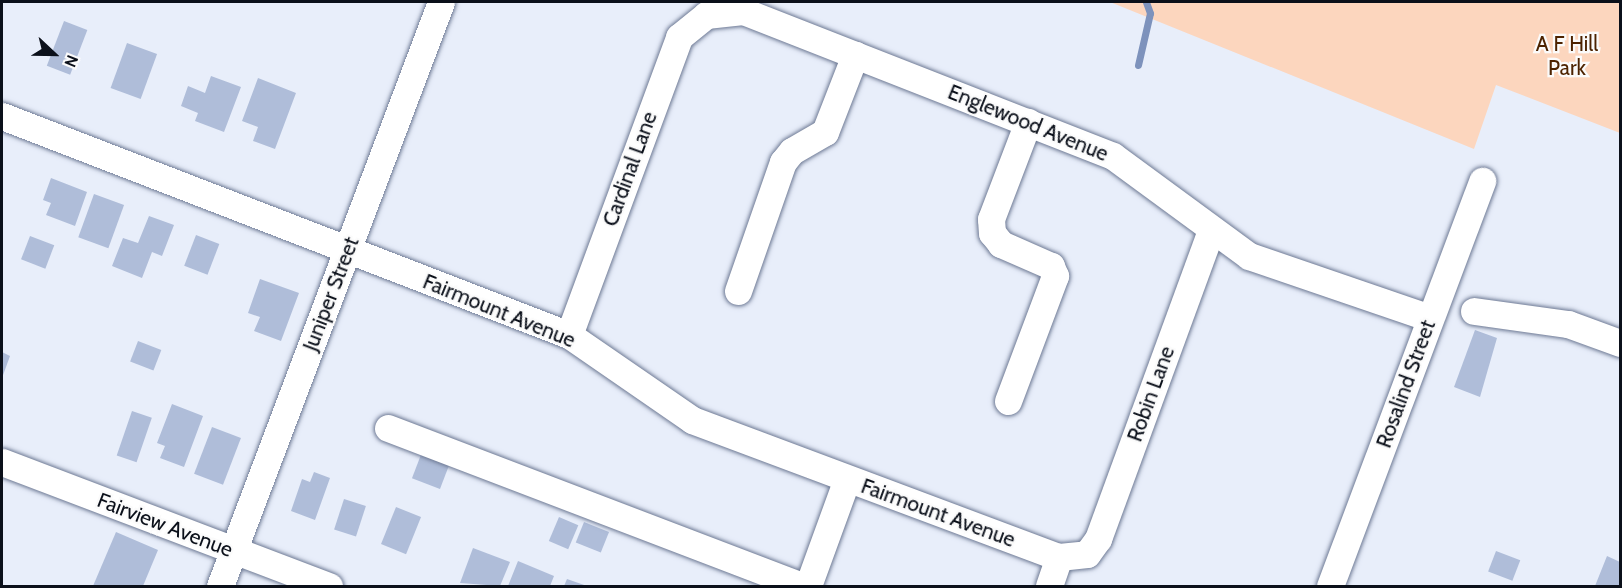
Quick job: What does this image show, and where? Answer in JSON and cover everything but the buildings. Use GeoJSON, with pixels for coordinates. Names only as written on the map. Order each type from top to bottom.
{"type":"FeatureCollection","features":[{"type":"Feature","properties":{"kind":"street","name":"Juniper Street"},"geometry":{"type":"LineString","coordinates":[[220,586],[441,2]]}},
{"type":"Feature","properties":{"kind":"street","name":"Englewood Avenue"},"geometry":{"type":"LineString","coordinates":[[706,15],[743,11],[1113,156],[1211,231],[1249,256],[1430,318]]}},
{"type":"Feature","properties":{"kind":"street","name":"Cardinal Lane"},"geometry":{"type":"LineString","coordinates":[[568,335],[679,37],[706,15]]}},
{"type":"Feature","properties":{"kind":"street"},"geometry":{"type":"LineString","coordinates":[[738,291],[783,162],[792,151],[825,132],[855,55]]}},
{"type":"Feature","properties":{"kind":"street","name":"Fairmount Avenue"},"geometry":{"type":"LineString","coordinates":[[2,116],[568,335],[692,420],[1059,557],[1087,554]]}},
{"type":"Feature","properties":{"kind":"street"},"geometry":{"type":"LineString","coordinates":[[1008,401],[1056,276],[1051,266],[1001,244],[992,233],[991,219],[1028,122]]}},
{"type":"Feature","properties":{"kind":"street","name":"Rosalind Street"},"geometry":{"type":"LineString","coordinates":[[1330,586],[1482,181]]}},
{"type":"Feature","properties":{"kind":"street","name":"Robin Lane"},"geometry":{"type":"LineString","coordinates":[[1087,554],[1098,538],[1211,231]]}},
{"type":"Feature","properties":{"kind":"street"},"geometry":{"type":"LineString","coordinates":[[1474,311],[1568,324],[1620,343]]}},
{"type":"Feature","properties":{"kind":"street"},"geometry":{"type":"LineString","coordinates":[[388,428],[801,586]]}},
{"type":"Feature","properties":{"kind":"street","name":"Fairview Avenue"},"geometry":{"type":"LineString","coordinates":[[2,462],[329,586]]}},
{"type":"Feature","properties":{"kind":"street"},"geometry":{"type":"LineString","coordinates":[[808,586],[847,479]]}},
{"type":"Feature","properties":{"kind":"street"},"geometry":{"type":"LineString","coordinates":[[1049,586],[1059,557]]}},
{"type":"Feature","properties":{"kind":"green space","name":"A F Hill Park"},"geometry":{"type":"Polygon","coordinates":[[[1110,2],[1620,2],[1620,133],[1496,85],[1474,149],[1110,2]]]}},
{"type":"Feature","properties":{"kind":"waterway"},"geometry":{"type":"LineString","coordinates":[[1138,65],[1150,13],[1146,2]]}}]}
